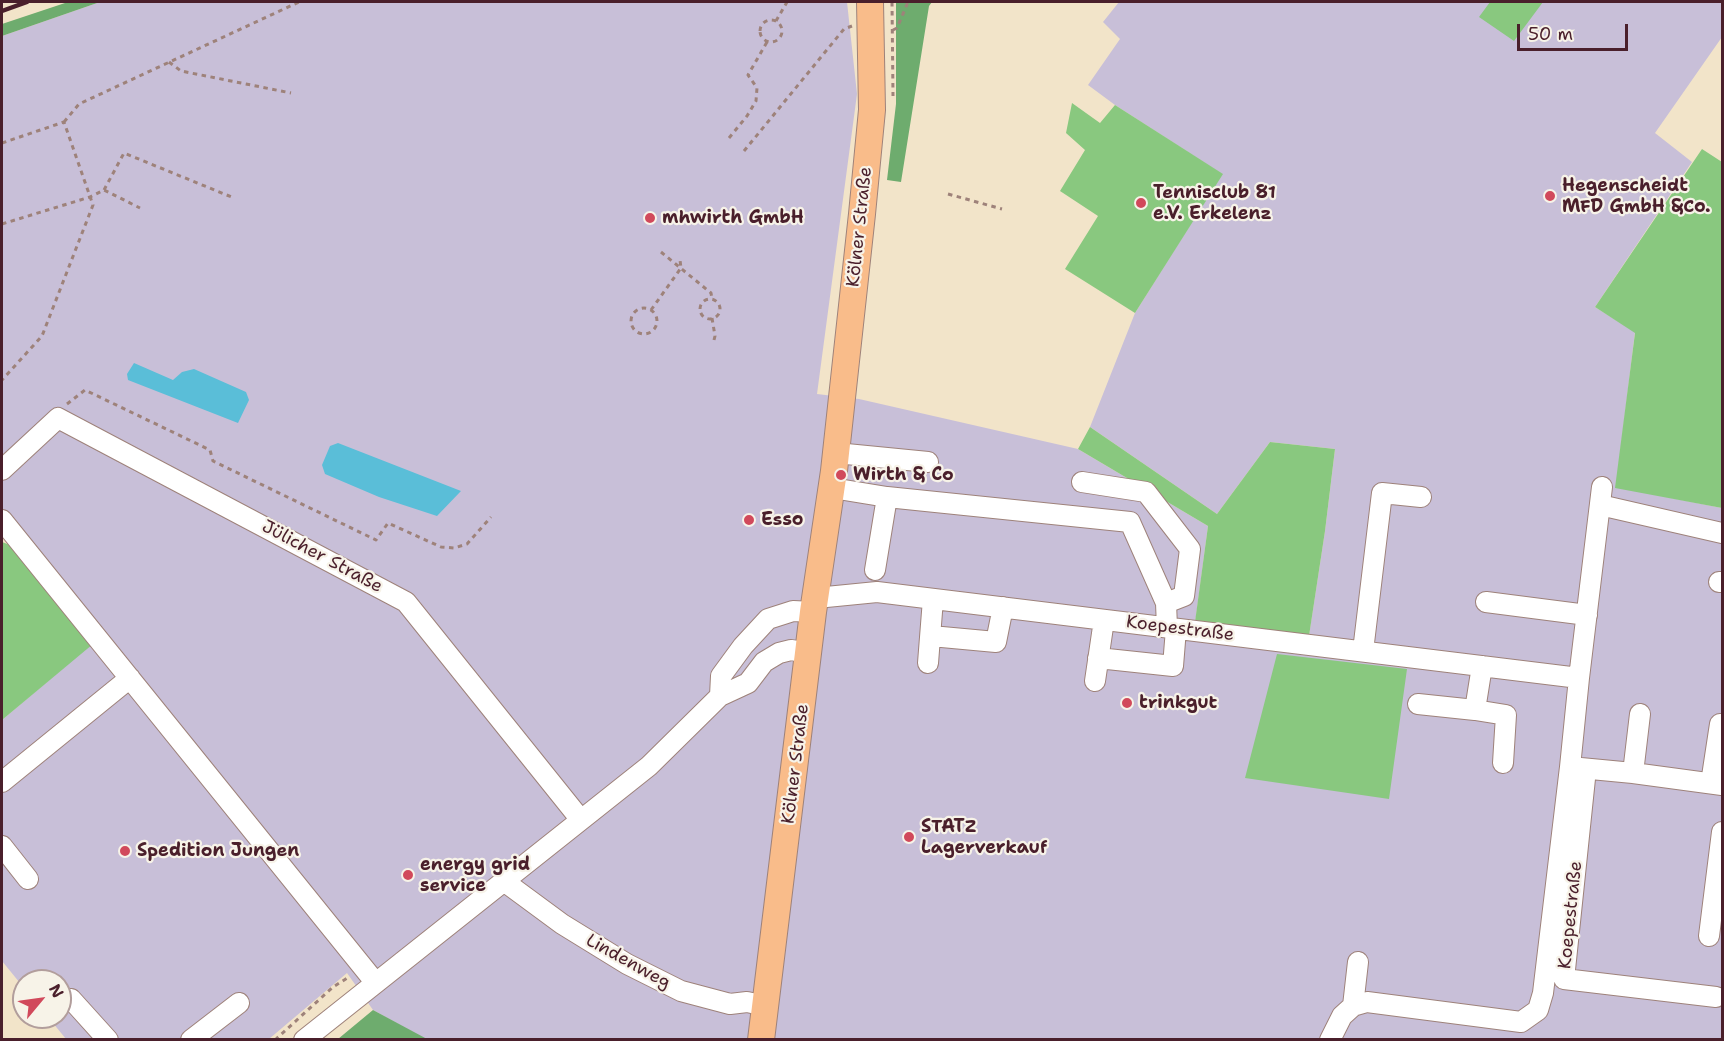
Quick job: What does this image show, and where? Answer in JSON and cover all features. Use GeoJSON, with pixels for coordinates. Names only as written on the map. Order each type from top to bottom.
{"type":"FeatureCollection","features":[{"type":"Feature","properties":{"kind":"main road","name":"Kölner Straße"},"geometry":{"type":"LineString","coordinates":[[761,1040],[810,653],[814,605],[832,488],[882,20]]}},
{"type":"Feature","properties":{"kind":"street"},"geometry":{"type":"LineString","coordinates":[[2,470],[58,418]]}},
{"type":"Feature","properties":{"kind":"street","name":"Jülicher Straße"},"geometry":{"type":"LineString","coordinates":[[58,418],[406,602],[581,820]]}},
{"type":"Feature","properties":{"kind":"street"},"geometry":{"type":"LineString","coordinates":[[836,453],[928,462]]}},
{"type":"Feature","properties":{"kind":"street"},"geometry":{"type":"LineString","coordinates":[[1082,482],[1146,492],[1190,549],[1184,596],[1166,603]]}},
{"type":"Feature","properties":{"kind":"street"},"geometry":{"type":"LineString","coordinates":[[832,488],[887,497],[1130,522],[1166,603],[1172,628],[1173,666],[1098,658]]}},
{"type":"Feature","properties":{"kind":"street"},"geometry":{"type":"LineString","coordinates":[[1363,651],[1382,492],[1421,497]]}},
{"type":"Feature","properties":{"kind":"street","name":"Koepestraße"},"geometry":{"type":"LineString","coordinates":[[1716,997],[1564,979],[1578,768],[1579,678],[1601,496],[1722,533]]}},
{"type":"Feature","properties":{"kind":"street"},"geometry":{"type":"LineString","coordinates":[[875,570],[887,497]]}},
{"type":"Feature","properties":{"kind":"street"},"geometry":{"type":"LineString","coordinates":[[2,520],[369,975]]}},
{"type":"Feature","properties":{"kind":"street","name":"Koepestraße"},"geometry":{"type":"LineString","coordinates":[[814,605],[878,592],[1579,678]]}},
{"type":"Feature","properties":{"kind":"street"},"geometry":{"type":"LineString","coordinates":[[928,663],[933,599]]}},
{"type":"Feature","properties":{"kind":"street"},"geometry":{"type":"LineString","coordinates":[[1486,602],[1587,615]]}},
{"type":"Feature","properties":{"kind":"street"},"geometry":{"type":"LineString","coordinates":[[720,696],[721,676],[743,646],[768,619],[814,605]]}},
{"type":"Feature","properties":{"kind":"street"},"geometry":{"type":"LineString","coordinates":[[931,636],[996,642],[1003,608]]}},
{"type":"Feature","properties":{"kind":"street","name":"Koepestraße"},"geometry":{"type":"LineString","coordinates":[[1095,681],[1104,620]]}},
{"type":"Feature","properties":{"kind":"street"},"geometry":{"type":"LineString","coordinates":[[304,1040],[369,975],[505,882],[649,766],[720,696],[748,683],[765,662],[779,653],[790,650],[810,653]]}},
{"type":"Feature","properties":{"kind":"street"},"geometry":{"type":"LineString","coordinates":[[1475,710],[1482,666]]}},
{"type":"Feature","properties":{"kind":"street"},"geometry":{"type":"LineString","coordinates":[[2,782],[129,678]]}},
{"type":"Feature","properties":{"kind":"street"},"geometry":{"type":"LineString","coordinates":[[1418,705],[1506,715],[1503,763]]}},
{"type":"Feature","properties":{"kind":"street"},"geometry":{"type":"LineString","coordinates":[[1633,773],[1640,714]]}},
{"type":"Feature","properties":{"kind":"street"},"geometry":{"type":"LineString","coordinates":[[1330,1037],[1342,1016],[1353,1006],[1367,1002],[1521,1022],[1538,1010],[1543,993],[1578,768],[1717,784],[1720,724]]}},
{"type":"Feature","properties":{"kind":"street"},"geometry":{"type":"LineString","coordinates":[[1709,936],[1722,832]]}},
{"type":"Feature","properties":{"kind":"street"},"geometry":{"type":"LineString","coordinates":[[2,846],[28,879]]}},
{"type":"Feature","properties":{"kind":"street","name":"Lindenweg"},"geometry":{"type":"LineString","coordinates":[[505,882],[562,924],[627,964],[681,991],[730,1004],[747,1002],[766,1006]]}},
{"type":"Feature","properties":{"kind":"street"},"geometry":{"type":"LineString","coordinates":[[1353,1006],[1358,962]]}},
{"type":"Feature","properties":{"kind":"street"},"geometry":{"type":"LineString","coordinates":[[72,1000],[108,1040]]}},
{"type":"Feature","properties":{"kind":"street"},"geometry":{"type":"LineString","coordinates":[[191,1040],[239,1003]]}},
{"type":"Feature","properties":{"kind":"path"},"geometry":{"type":"LineString","coordinates":[[2,143],[64,122],[79,104],[299,2]]}},
{"type":"Feature","properties":{"kind":"path"},"geometry":{"type":"LineString","coordinates":[[776,21],[787,2]]}},
{"type":"Feature","properties":{"kind":"path"},"geometry":{"type":"LineString","coordinates":[[744,151],[844,28],[882,20],[897,28],[908,2]]}},
{"type":"Feature","properties":{"kind":"path"},"geometry":{"type":"LineString","coordinates":[[770,20],[776,21],[782,27],[782,36],[775,42],[767,42],[760,34],[762,25],[770,20]]}},
{"type":"Feature","properties":{"kind":"path"},"geometry":{"type":"LineString","coordinates":[[729,138],[756,101],[757,88],[748,75],[767,42]]}},
{"type":"Feature","properties":{"kind":"path"},"geometry":{"type":"LineString","coordinates":[[169,62],[181,70],[291,93]]}},
{"type":"Feature","properties":{"kind":"path"},"geometry":{"type":"LineString","coordinates":[[2,380],[42,336],[93,205],[64,122]]}},
{"type":"Feature","properties":{"kind":"path"},"geometry":{"type":"LineString","coordinates":[[2,224],[90,197],[104,190],[124,153],[234,198]]}},
{"type":"Feature","properties":{"kind":"path"},"geometry":{"type":"LineString","coordinates":[[104,190],[140,208]]}},
{"type":"Feature","properties":{"kind":"path"},"geometry":{"type":"LineString","coordinates":[[948,194],[1002,209]]}},
{"type":"Feature","properties":{"kind":"path"},"geometry":{"type":"LineString","coordinates":[[661,252],[711,293],[712,299]]}},
{"type":"Feature","properties":{"kind":"path"},"geometry":{"type":"LineString","coordinates":[[651,310],[681,267],[680,260]]}},
{"type":"Feature","properties":{"kind":"path"},"geometry":{"type":"LineString","coordinates":[[712,299],[717,302],[720,309],[718,315],[712,318],[703,315],[700,309],[705,301],[712,299]]}},
{"type":"Feature","properties":{"kind":"path"},"geometry":{"type":"LineString","coordinates":[[642,308],[651,310],[657,319],[656,326],[648,333],[639,332],[632,324],[633,314],[642,308]]}},
{"type":"Feature","properties":{"kind":"path"},"geometry":{"type":"LineString","coordinates":[[712,318],[714,340]]}},
{"type":"Feature","properties":{"kind":"path"},"geometry":{"type":"LineString","coordinates":[[58,418],[64,407],[85,390],[210,450],[213,461],[376,540],[388,523],[441,548],[454,548],[467,544],[491,517]]}},
{"type":"Feature","properties":{"kind":"path"},"geometry":{"type":"LineString","coordinates":[[275,1040],[333,987],[369,975]]}},
{"type":"Feature","properties":{"kind":"shaded area"},"geometry":{"type":"Polygon","coordinates":[[[100,2],[847,2],[857,94],[817,394],[859,399],[1078,449],[1208,526],[1193,639],[1306,655],[1335,449],[1270,442],[1217,514],[1090,427],[1135,313],[1222,174],[1088,85],[1120,39],[1103,22],[1119,2],[1722,2],[1722,37],[1655,133],[1692,162],[1595,307],[1635,332],[1616,487],[1722,508],[1722,1039],[427,1040],[373,1010],[347,973],[269,1039],[66,1039],[58,1029],[72,1029],[72,969],[12,969],[12,973],[2,961],[2,720],[103,634],[2,510],[2,36],[100,2]]]}},
{"type":"Feature","properties":{"kind":"green space"},"geometry":{"type":"Polygon","coordinates":[[[68,2],[100,2],[2,36],[2,24],[68,2]]]}},
{"type":"Feature","properties":{"kind":"green space"},"geometry":{"type":"Polygon","coordinates":[[[896,2],[932,2],[929,6],[901,182],[887,180],[896,104],[896,2]]]}},
{"type":"Feature","properties":{"kind":"green space"},"geometry":{"type":"Polygon","coordinates":[[[1490,2],[1543,2],[1514,41],[1479,17],[1490,2]]]}},
{"type":"Feature","properties":{"kind":"green space","name":"Tennisclub 81 e.V. Erkelenz"},"geometry":{"type":"Polygon","coordinates":[[[1072,103],[1100,123],[1115,105],[1223,174],[1135,313],[1065,269],[1098,216],[1060,191],[1085,150],[1066,133],[1072,103]]]}},
{"type":"Feature","properties":{"kind":"green space"},"geometry":{"type":"Polygon","coordinates":[[[1702,149],[1722,162],[1722,508],[1615,488],[1635,333],[1595,307],[1702,149]]]}},
{"type":"Feature","properties":{"kind":"green space"},"geometry":{"type":"Polygon","coordinates":[[[1090,427],[1217,514],[1270,442],[1335,449],[1309,636],[1195,622],[1208,526],[1078,449],[1090,427]]]}},
{"type":"Feature","properties":{"kind":"green space"},"geometry":{"type":"Polygon","coordinates":[[[2,542],[13,546],[93,644],[2,720],[2,542]]]}},
{"type":"Feature","properties":{"kind":"green space"},"geometry":{"type":"Polygon","coordinates":[[[1277,654],[1407,669],[1389,799],[1245,778],[1277,654]]]}},
{"type":"Feature","properties":{"kind":"green space"},"geometry":{"type":"Polygon","coordinates":[[[373,1010],[427,1039],[338,1039],[373,1010]]]}},
{"type":"Feature","properties":{"kind":"water"},"geometry":{"type":"Polygon","coordinates":[[[134,363],[173,380],[182,372],[194,369],[246,392],[249,400],[238,423],[128,380],[127,374],[134,363]]]}},
{"type":"Feature","properties":{"kind":"water"},"geometry":{"type":"Polygon","coordinates":[[[338,443],[461,491],[437,516],[379,497],[325,474],[322,465],[330,446],[338,443]]]}},
{"type":"Feature","properties":{"kind":"railway"},"geometry":{"type":"LineString","coordinates":[[2,11],[27,2]]}},
{"type":"Feature","properties":{"kind":"place","name":"Hegenscheidt MFD GmbH &Co."},"geometry":{"type":"Point","coordinates":[1550,196]}},
{"type":"Feature","properties":{"kind":"place","name":"Tennisclub 81 e.V. Erkelenz"},"geometry":{"type":"Point","coordinates":[1141,203]}},
{"type":"Feature","properties":{"kind":"place","name":"mhwirth GmbH"},"geometry":{"type":"Point","coordinates":[650,218]}},
{"type":"Feature","properties":{"kind":"place","name":"Wirth & Co"},"geometry":{"type":"Point","coordinates":[841,475]}},
{"type":"Feature","properties":{"kind":"place","name":"Esso"},"geometry":{"type":"Point","coordinates":[749,520]}},
{"type":"Feature","properties":{"kind":"place","name":"trinkgut"},"geometry":{"type":"Point","coordinates":[1127,703]}},
{"type":"Feature","properties":{"kind":"place","name":"STATZ Lagerverkauf"},"geometry":{"type":"Point","coordinates":[909,837]}},
{"type":"Feature","properties":{"kind":"place","name":"Spedition Jungen"},"geometry":{"type":"Point","coordinates":[125,851]}},
{"type":"Feature","properties":{"kind":"place","name":"energy grid service"},"geometry":{"type":"Point","coordinates":[408,875]}}]}
